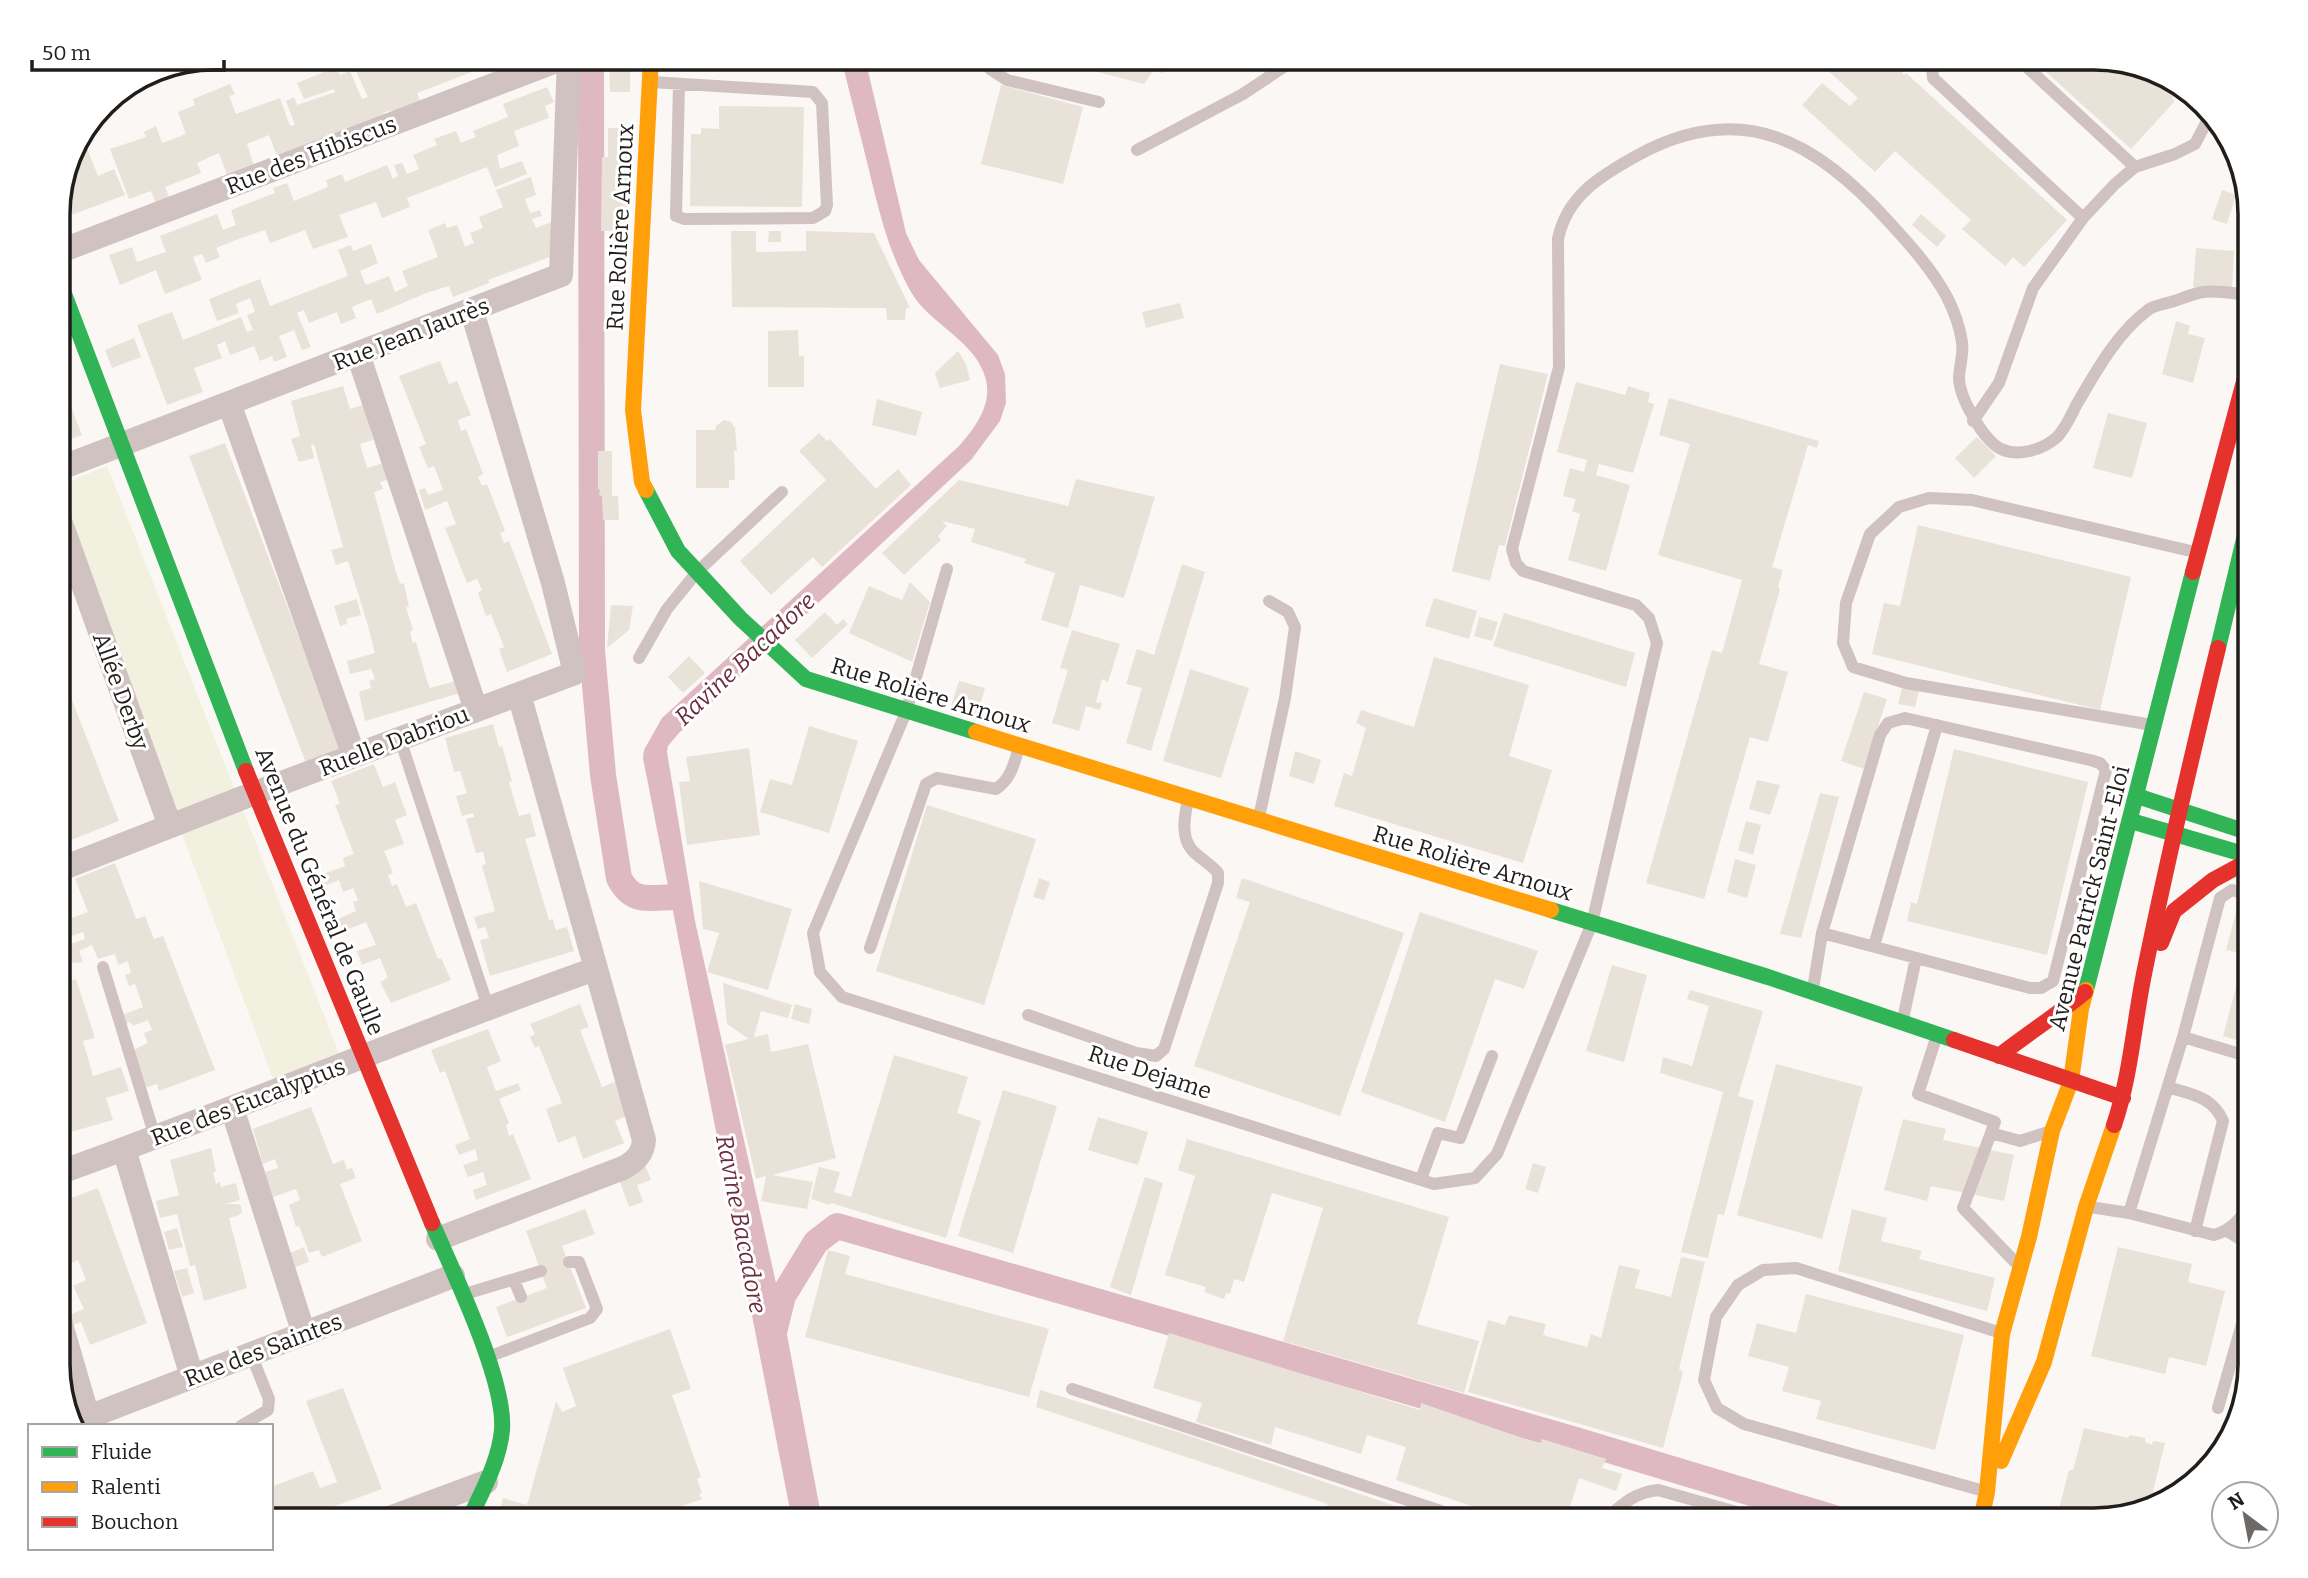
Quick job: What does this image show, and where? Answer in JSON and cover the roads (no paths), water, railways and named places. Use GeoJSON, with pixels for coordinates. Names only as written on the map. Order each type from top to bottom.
{"type":"FeatureCollection","features":[{"type":"Feature","properties":{"kind":"main road","name":"Rue Rolière Arnoux"},"geometry":{"type":"LineString","coordinates":[[651,70],[633,410],[642,482],[678,551],[740,618],[806,679],[1592,923],[1812,993],[2123,1098]]}},
{"type":"Feature","properties":{"kind":"main road","name":"Avenue du Général de Gaulle"},"geometry":{"type":"LineString","coordinates":[[70,310],[255,793],[457,1286],[500,1400],[502,1427],[486,1482],[474,1508]]}},
{"type":"Feature","properties":{"kind":"main road","name":"Avenue Patrick Saint-Eloi"},"geometry":{"type":"LineString","coordinates":[[1984,1508],[2002,1334],[2052,1131],[2071,1081],[2085,992],[2132,821],[2154,725],[2238,405]]}},
{"type":"Feature","properties":{"kind":"main road","name":"Avenue Patrick Saint-Eloi"},"geometry":{"type":"LineString","coordinates":[[1987,1492],[2044,1362],[2086,1207],[2123,1098],[2137,1007],[2173,834],[2238,564]]}},
{"type":"Feature","properties":{"kind":"main road"},"geometry":{"type":"LineString","coordinates":[[2137,796],[2238,829]]}},
{"type":"Feature","properties":{"kind":"main road"},"geometry":{"type":"LineString","coordinates":[[2132,821],[2238,854]]}},
{"type":"Feature","properties":{"kind":"main road"},"geometry":{"type":"LineString","coordinates":[[2137,1007],[2174,911],[2213,880],[2238,865]]}},
{"type":"Feature","properties":{"kind":"main road"},"geometry":{"type":"LineString","coordinates":[[1999,1056],[2085,992]]}},
{"type":"Feature","properties":{"kind":"street","name":"Rue des Hibiscus"},"geometry":{"type":"LineString","coordinates":[[70,248],[533,70]]}},
{"type":"Feature","properties":{"kind":"street","name":"Rue Jean Jaurès"},"geometry":{"type":"LineString","coordinates":[[70,464],[561,275],[569,70]]}},
{"type":"Feature","properties":{"kind":"street","name":"Ruelle Dabriou"},"geometry":{"type":"LineString","coordinates":[[70,865],[575,673],[553,583],[472,311]]}},
{"type":"Feature","properties":{"kind":"street"},"geometry":{"type":"LineString","coordinates":[[358,354],[476,710]]}},
{"type":"Feature","properties":{"kind":"street"},"geometry":{"type":"LineString","coordinates":[[229,403],[354,756]]}},
{"type":"Feature","properties":{"kind":"street","name":"Allée Derby"},"geometry":{"type":"LineString","coordinates":[[70,549],[170,826]]}},
{"type":"Feature","properties":{"kind":"street"},"geometry":{"type":"LineString","coordinates":[[438,1240],[623,1168],[633,1163],[644,1148],[644,1140],[519,694]]}},
{"type":"Feature","properties":{"kind":"street","name":"Rue des Eucalyptus"},"geometry":{"type":"LineString","coordinates":[[70,1168],[232,1108],[488,1007],[595,969]]}},
{"type":"Feature","properties":{"kind":"street"},"geometry":{"type":"LineString","coordinates":[[232,1108],[304,1334]]}},
{"type":"Feature","properties":{"kind":"street"},"geometry":{"type":"LineString","coordinates":[[124,1149],[192,1377]]}},
{"type":"Feature","properties":{"kind":"street","name":"Rue des Saintes"},"geometry":{"type":"LineString","coordinates":[[81,1420],[304,1334],[457,1286]]}},
{"type":"Feature","properties":{"kind":"street"},"geometry":{"type":"LineString","coordinates":[[70,1369],[80,1417]]}},
{"type":"Feature","properties":{"kind":"street"},"geometry":{"type":"LineString","coordinates":[[416,1508],[486,1482]]}},
{"type":"Feature","properties":{"kind":"lane"},"geometry":{"type":"LineString","coordinates":[[992,70],[1007,80],[1099,102]]}},
{"type":"Feature","properties":{"kind":"lane"},"geometry":{"type":"LineString","coordinates":[[1137,150],[1243,94],[1279,70]]}},
{"type":"Feature","properties":{"kind":"lane"},"geometry":{"type":"LineString","coordinates":[[1932,70],[1933,78],[2083,218]]}},
{"type":"Feature","properties":{"kind":"lane"},"geometry":{"type":"LineString","coordinates":[[2030,70],[2135,167]]}},
{"type":"Feature","properties":{"kind":"lane"},"geometry":{"type":"LineString","coordinates":[[651,82],[806,90],[819,97],[827,205],[825,211],[813,218],[684,219],[676,216],[679,84]]}},
{"type":"Feature","properties":{"kind":"lane"},"geometry":{"type":"LineString","coordinates":[[2206,123],[2195,144],[2175,154],[2135,167],[2083,218],[2033,288],[1999,383],[1973,421],[2001,449],[2021,452],[2042,448],[2058,437],[2113,346],[2149,309],[2205,292],[2238,294]]}},
{"type":"Feature","properties":{"kind":"lane","name":"Rue Dejame"},"geometry":{"type":"LineString","coordinates":[[947,569],[906,712],[813,933],[820,972],[842,997],[1434,1184],[1475,1178],[1497,1154],[1592,923],[1657,643],[1649,618],[1636,605],[1522,571],[1512,550],[1559,367],[1558,239],[1562,221],[1573,202],[1592,182],[1641,153],[1681,137],[1719,130],[1751,130],[1783,138],[1811,152],[1874,206],[1919,255],[1947,298],[1963,343],[1959,380],[1973,421]]}},
{"type":"Feature","properties":{"kind":"lane"},"geometry":{"type":"LineString","coordinates":[[639,658],[667,609],[697,572],[782,492]]}},
{"type":"Feature","properties":{"kind":"lane"},"geometry":{"type":"LineString","coordinates":[[2154,725],[1906,683],[1853,667],[1843,643],[1846,603],[1870,534],[1899,507],[1929,498],[1972,500],[2199,553]]}},
{"type":"Feature","properties":{"kind":"lane"},"geometry":{"type":"LineString","coordinates":[[1259,820],[1285,698],[1295,627],[1288,612],[1269,601]]}},
{"type":"Feature","properties":{"kind":"lane"},"geometry":{"type":"LineString","coordinates":[[1812,993],[1822,933],[1883,728],[1895,719],[1905,718],[2090,760],[2104,766],[2106,776],[2053,981],[2041,988],[2030,988],[1822,933]]}},
{"type":"Feature","properties":{"kind":"lane"},"geometry":{"type":"LineString","coordinates":[[1874,946],[1937,725]]}},
{"type":"Feature","properties":{"kind":"lane"},"geometry":{"type":"LineString","coordinates":[[400,739],[488,1007]]}},
{"type":"Feature","properties":{"kind":"lane"},"geometry":{"type":"LineString","coordinates":[[870,948],[926,784],[937,778],[996,789],[1011,774],[1019,747]]}},
{"type":"Feature","properties":{"kind":"lane"},"geometry":{"type":"LineString","coordinates":[[1028,1015],[1136,1053],[1156,1056],[1164,1049],[1218,883],[1218,873],[1192,850],[1187,842],[1183,823],[1188,799]]}},
{"type":"Feature","properties":{"kind":"lane"},"geometry":{"type":"LineString","coordinates":[[2129,1213],[2183,1037],[2220,898],[2232,890],[2238,892]]}},
{"type":"Feature","properties":{"kind":"lane"},"geometry":{"type":"LineString","coordinates":[[1902,1023],[1916,958]]}},
{"type":"Feature","properties":{"kind":"lane"},"geometry":{"type":"LineString","coordinates":[[103,967],[155,1137]]}},
{"type":"Feature","properties":{"kind":"lane"},"geometry":{"type":"LineString","coordinates":[[1937,1035],[1918,1094],[1995,1122],[1963,1208],[2019,1270]]}},
{"type":"Feature","properties":{"kind":"lane"},"geometry":{"type":"LineString","coordinates":[[2183,1037],[2238,1053]]}},
{"type":"Feature","properties":{"kind":"lane"},"geometry":{"type":"LineString","coordinates":[[1421,1180],[1438,1133],[1460,1138],[1492,1056]]}},
{"type":"Feature","properties":{"kind":"lane"},"geometry":{"type":"LineString","coordinates":[[2168,1087],[2210,1101],[2218,1109],[2223,1121],[2195,1231]]}},
{"type":"Feature","properties":{"kind":"lane"},"geometry":{"type":"LineString","coordinates":[[1991,1133],[2020,1141],[2052,1131]]}},
{"type":"Feature","properties":{"kind":"lane"},"geometry":{"type":"LineString","coordinates":[[2086,1207],[2129,1213],[2214,1235],[2227,1231],[2238,1220]]}},
{"type":"Feature","properties":{"kind":"lane"},"geometry":{"type":"LineString","coordinates":[[2227,1231],[2238,1238]]}},
{"type":"Feature","properties":{"kind":"lane"},"geometry":{"type":"LineString","coordinates":[[484,1358],[534,1333],[590,1318],[597,1309],[579,1262],[569,1262]]}},
{"type":"Feature","properties":{"kind":"lane"},"geometry":{"type":"LineString","coordinates":[[1987,1492],[1744,1424],[1717,1408],[1704,1380],[1716,1317],[1738,1284],[1763,1270],[1796,1268],[2002,1334]]}},
{"type":"Feature","properties":{"kind":"lane"},"geometry":{"type":"LineString","coordinates":[[457,1286],[514,1280],[541,1271]]}},
{"type":"Feature","properties":{"kind":"lane"},"geometry":{"type":"LineString","coordinates":[[514,1280],[521,1297]]}},
{"type":"Feature","properties":{"kind":"lane"},"geometry":{"type":"LineString","coordinates":[[2218,1408],[2238,1338]]}},
{"type":"Feature","properties":{"kind":"lane"},"geometry":{"type":"LineString","coordinates":[[244,1424],[268,1410],[269,1399],[251,1354]]}},
{"type":"Feature","properties":{"kind":"lane"},"geometry":{"type":"LineString","coordinates":[[1072,1389],[1432,1508]]}},
{"type":"Feature","properties":{"kind":"lane"},"geometry":{"type":"LineString","coordinates":[[1619,1508],[1642,1492],[1658,1490],[1715,1508]]}},
{"type":"Feature","properties":{"kind":"water","name":"Ravine Bacadore"},"geometry":{"type":"Polygon","coordinates":[[[844,70],[868,70],[906,233],[919,260],[998,355],[1005,374],[1006,403],[1000,421],[971,460],[679,733],[668,746],[667,752],[695,921],[784,1319],[820,1508],[790,1508],[643,758],[644,750],[662,718],[959,446],[981,416],[987,389],[981,366],[963,344],[919,304],[896,261],[880,215],[844,70]]]}},
{"type":"Feature","properties":{"kind":"waterway"},"geometry":{"type":"LineString","coordinates":[[591,70],[592,651],[603,775],[619,878],[624,887],[643,898],[676,897]]}},
{"type":"Feature","properties":{"kind":"waterway","name":"Ravine Bacadore"},"geometry":{"type":"LineString","coordinates":[[772,1340],[783,1296],[816,1242],[837,1226],[1801,1508]]}}]}
